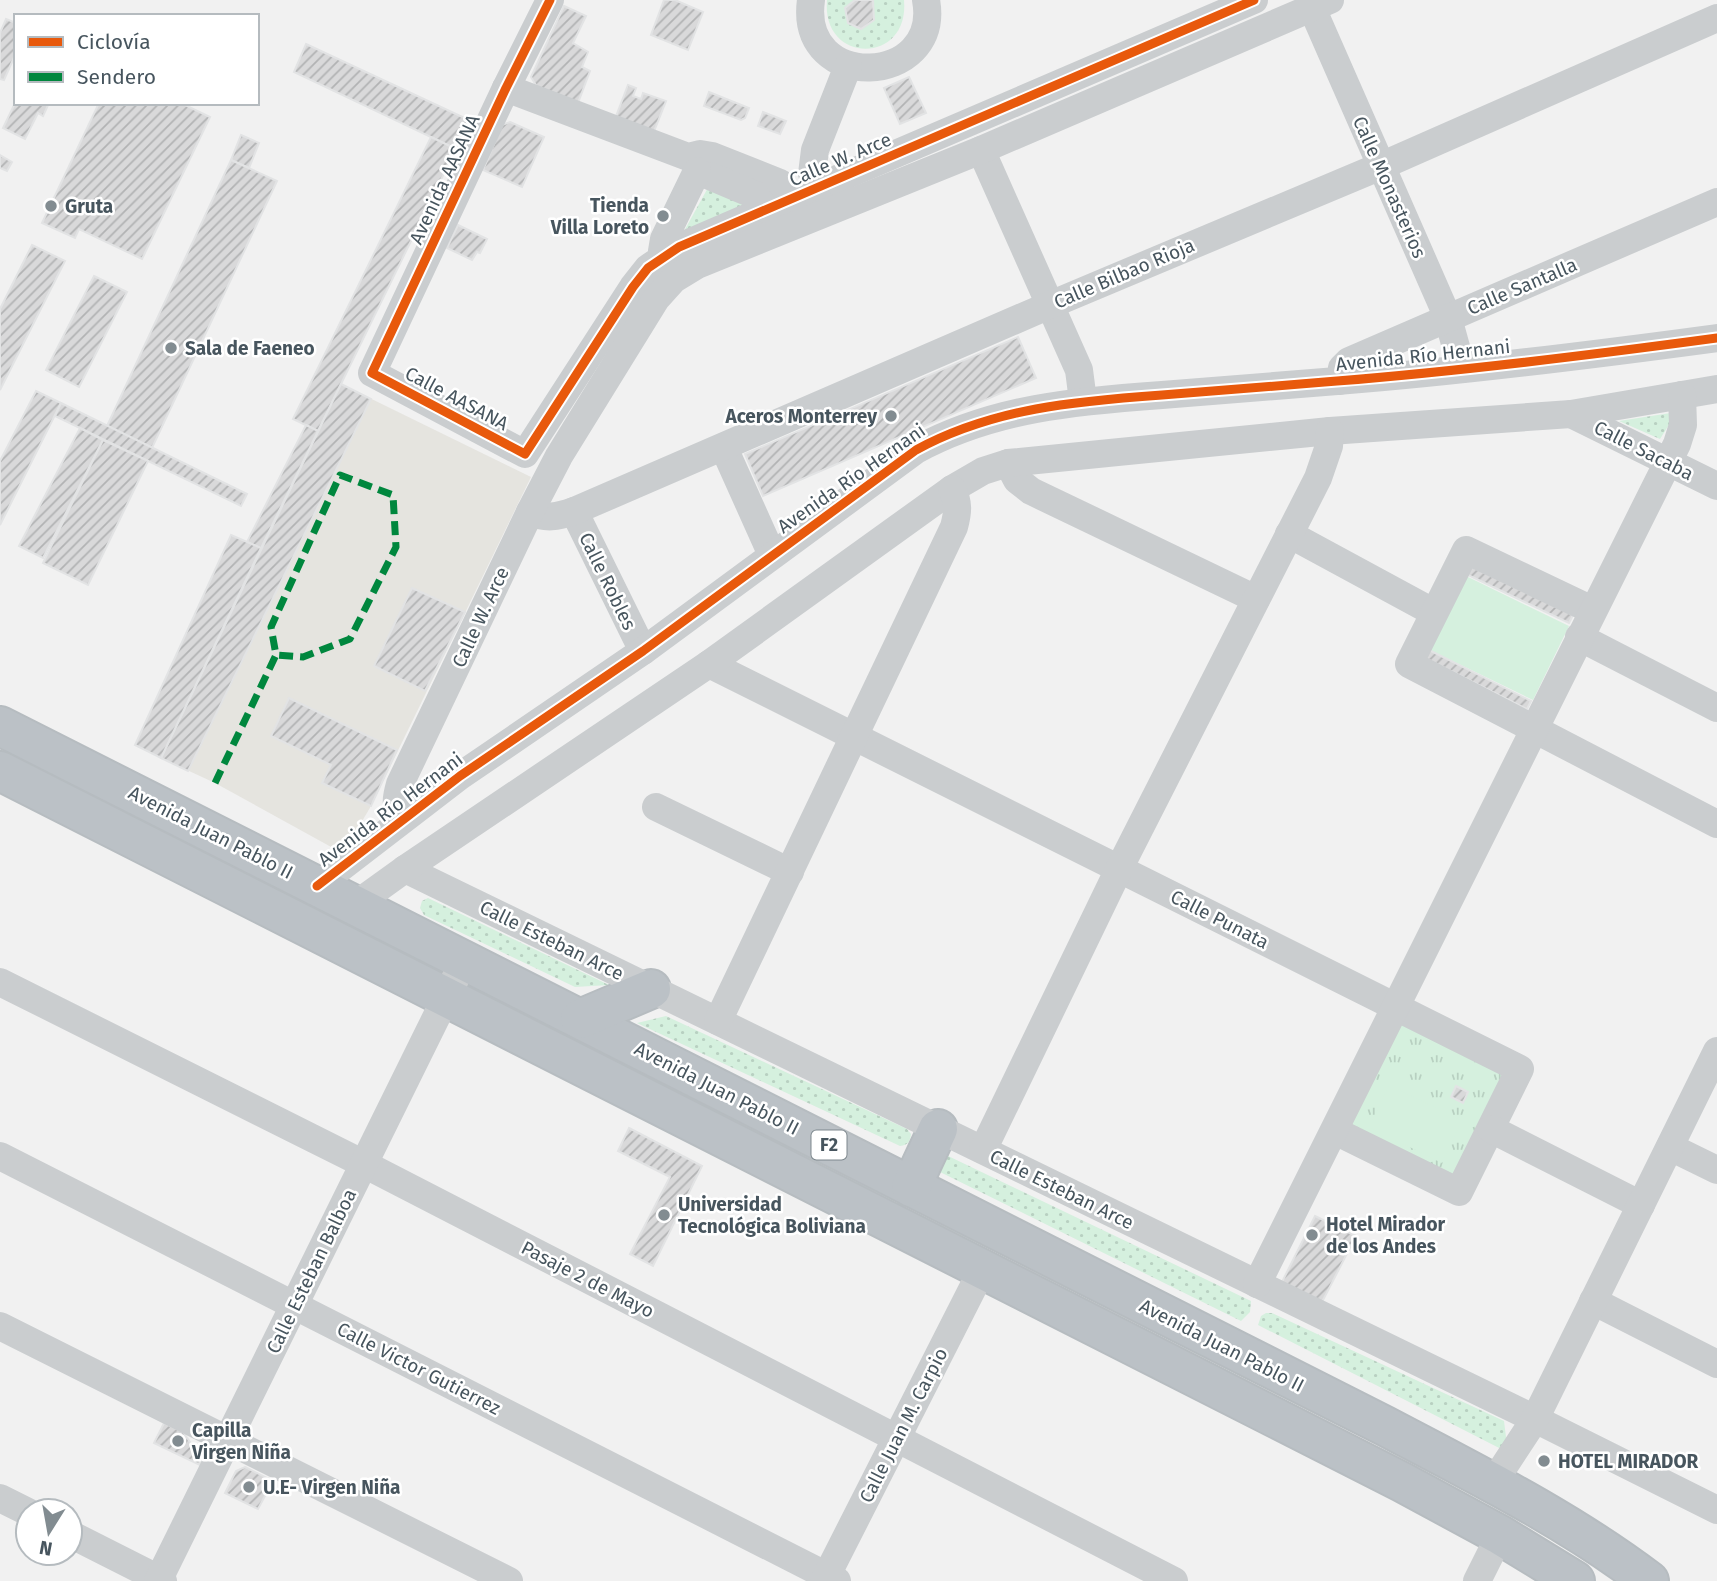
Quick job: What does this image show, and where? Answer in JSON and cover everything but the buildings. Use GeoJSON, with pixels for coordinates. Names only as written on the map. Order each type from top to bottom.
{"type":"FeatureCollection","features":[{"type":"Feature","properties":{"kind":"highway","name":"Avenida Juan Pablo II"},"geometry":{"type":"LineString","coordinates":[[0,726],[1385,1426],[1549,1513],[1612,1553],[1648,1581]]}},
{"type":"Feature","properties":{"kind":"highway","name":"F2"},"geometry":{"type":"LineString","coordinates":[[0,771],[1402,1482],[1500,1535],[1575,1581]]}},
{"type":"Feature","properties":{"kind":"highway"},"geometry":{"type":"LineString","coordinates":[[580,1019],[651,989]]}},
{"type":"Feature","properties":{"kind":"highway"},"geometry":{"type":"LineString","coordinates":[[911,1187],[938,1129]]}},
{"type":"Feature","properties":{"kind":"street","name":"Avenida AASANA"},"geometry":{"type":"LineString","coordinates":[[372,373],[550,0]]}},
{"type":"Feature","properties":{"kind":"street"},"geometry":{"type":"LineString","coordinates":[[810,0],[810,20],[817,39],[830,55],[848,66],[860,69],[886,66],[908,53],[923,33],[926,0]]}},
{"type":"Feature","properties":{"kind":"street","name":"Calle W. Arce"},"geometry":{"type":"LineString","coordinates":[[404,818],[398,811],[396,801],[400,784],[530,512],[559,456],[649,310],[678,247],[1254,0]]}},
{"type":"Feature","properties":{"kind":"street","name":"Calle W. Arce"},"geometry":{"type":"LineString","coordinates":[[525,454],[648,268],[697,265],[982,150],[1321,4]]}},
{"type":"Feature","properties":{"kind":"street","name":"Calle Monasterios"},"geometry":{"type":"LineString","coordinates":[[1321,4],[1381,166],[1448,318],[1462,369]]}},
{"type":"Feature","properties":{"kind":"street","name":"Calle Bilbao Rioja"},"geometry":{"type":"LineString","coordinates":[[530,512],[544,518],[574,511],[1049,305],[1381,166],[1713,16]]}},
{"type":"Feature","properties":{"kind":"street"},"geometry":{"type":"LineString","coordinates":[[818,187],[812,174],[815,150],[848,66]]}},
{"type":"Feature","properties":{"kind":"street"},"geometry":{"type":"LineString","coordinates":[[506,88],[692,164],[755,195],[766,209]]}},
{"type":"Feature","properties":{"kind":"street"},"geometry":{"type":"LineString","coordinates":[[982,150],[1079,370],[1083,401]]}},
{"type":"Feature","properties":{"kind":"street"},"geometry":{"type":"LineString","coordinates":[[668,268],[664,239],[692,164],[700,154],[712,156],[780,183],[792,198]]}},
{"type":"Feature","properties":{"kind":"street","name":"Calle Santalla"},"geometry":{"type":"LineString","coordinates":[[1340,381],[1342,368],[1349,361],[1717,202]]}},
{"type":"Feature","properties":{"kind":"street","name":"Avenida Río Hernani"},"geometry":{"type":"LineString","coordinates":[[317,886],[460,776],[643,651],[916,450],[943,436],[1020,411],[1083,401],[1462,369],[1717,338]]}},
{"type":"Feature","properties":{"kind":"street","name":"Calle AASANA"},"geometry":{"type":"LineString","coordinates":[[372,373],[525,454]]}},
{"type":"Feature","properties":{"kind":"street"},"geometry":{"type":"LineString","coordinates":[[355,905],[709,664],[952,489],[983,471],[1009,463],[1330,431],[1571,414],[1717,388]]}},
{"type":"Feature","properties":{"kind":"street"},"geometry":{"type":"LineString","coordinates":[[1257,1284],[1677,444],[1683,425],[1682,395]]}},
{"type":"Feature","properties":{"kind":"street","name":"Calle Sacaba"},"geometry":{"type":"LineString","coordinates":[[1571,414],[1717,486]]}},
{"type":"Feature","properties":{"kind":"street"},"geometry":{"type":"LineString","coordinates":[[983,1150],[1119,869],[1325,461],[1330,431]]}},
{"type":"Feature","properties":{"kind":"street"},"geometry":{"type":"LineString","coordinates":[[724,448],[772,555]]}},
{"type":"Feature","properties":{"kind":"street"},"geometry":{"type":"LineString","coordinates":[[1009,463],[1017,480],[1031,491],[1256,599]]}},
{"type":"Feature","properties":{"kind":"street"},"geometry":{"type":"LineString","coordinates":[[718,1021],[954,527],[958,500],[952,489]]}},
{"type":"Feature","properties":{"kind":"street","name":"Calle Robles"},"geometry":{"type":"LineString","coordinates":[[574,511],[643,651]]}},
{"type":"Feature","properties":{"kind":"street"},"geometry":{"type":"LineString","coordinates":[[1289,534],[1433,612]]}},
{"type":"Feature","properties":{"kind":"street"},"geometry":{"type":"LineString","coordinates":[[1592,610],[1466,550],[1409,664],[1717,824]]}},
{"type":"Feature","properties":{"kind":"street"},"geometry":{"type":"LineString","coordinates":[[1580,637],[1717,708]]}},
{"type":"Feature","properties":{"kind":"street","name":"Calle Punata"},"geometry":{"type":"LineString","coordinates":[[709,664],[1520,1069],[1491,1129]]}},
{"type":"Feature","properties":{"kind":"street"},"geometry":{"type":"LineString","coordinates":[[417,751],[460,776]]}},
{"type":"Feature","properties":{"kind":"street"},"geometry":{"type":"LineString","coordinates":[[656,807],[790,872]]}},
{"type":"Feature","properties":{"kind":"street","name":"Calle Esteban Arce"},"geometry":{"type":"LineString","coordinates":[[405,869],[1717,1510]]}},
{"type":"Feature","properties":{"kind":"street","name":"Calle Esteban Balboa"},"geometry":{"type":"LineString","coordinates":[[160,1580],[464,961]]}},
{"type":"Feature","properties":{"kind":"street","name":"Pasaje 2 de Mayo"},"geometry":{"type":"LineString","coordinates":[[0,982],[364,1164],[1174,1581]]}},
{"type":"Feature","properties":{"kind":"street"},"geometry":{"type":"LineString","coordinates":[[1493,1483],[1535,1419],[1717,1051]]}},
{"type":"Feature","properties":{"kind":"street"},"geometry":{"type":"LineString","coordinates":[[1335,1131],[1459,1192],[1491,1129],[1641,1205]]}},
{"type":"Feature","properties":{"kind":"street"},"geometry":{"type":"LineString","coordinates":[[1670,1147],[1717,1170]]}},
{"type":"Feature","properties":{"kind":"street","name":"Calle Victor Gutierrez"},"geometry":{"type":"LineString","coordinates":[[0,1156],[829,1579]]}},
{"type":"Feature","properties":{"kind":"street","name":"Calle Juan M. Carpio"},"geometry":{"type":"LineString","coordinates":[[829,1579],[982,1270]]}},
{"type":"Feature","properties":{"kind":"street"},"geometry":{"type":"LineString","coordinates":[[1593,1301],[1717,1364]]}},
{"type":"Feature","properties":{"kind":"street"},"geometry":{"type":"LineString","coordinates":[[0,1326],[509,1581]]}},
{"type":"Feature","properties":{"kind":"street"},"geometry":{"type":"LineString","coordinates":[[1477,1581],[1500,1535]]}},
{"type":"Feature","properties":{"kind":"street"},"geometry":{"type":"LineString","coordinates":[[84,1541],[160,1580]]}},
{"type":"Feature","properties":{"kind":"shaded area"},"geometry":{"type":"Polygon","coordinates":[[[341,384],[531,477],[371,806],[351,840],[340,848],[333,848],[215,783],[161,758],[341,384]]]}},
{"type":"Feature","properties":{"kind":"green space"},"geometry":{"type":"Polygon","coordinates":[[[827,0],[904,0],[902,21],[894,37],[881,46],[866,49],[850,46],[837,37],[829,21],[827,0]]]}},
{"type":"Feature","properties":{"kind":"green space"},"geometry":{"type":"Polygon","coordinates":[[[710,184],[754,202],[683,233],[710,184]]]}},
{"type":"Feature","properties":{"kind":"green space"},"geometry":{"type":"Polygon","coordinates":[[[1677,412],[1660,439],[1619,421],[1677,412]]]}},
{"type":"Feature","properties":{"kind":"green space"},"geometry":{"type":"Polygon","coordinates":[[[1466,576],[1569,626],[1533,700],[1430,650],[1466,576]]]}},
{"type":"Feature","properties":{"kind":"green space"},"geometry":{"type":"Polygon","coordinates":[[[428,898],[609,985],[575,987],[424,915],[420,908],[422,901],[428,898]]]}},
{"type":"Feature","properties":{"kind":"green space"},"geometry":{"type":"Polygon","coordinates":[[[1401,1013],[1513,1068],[1456,1181],[1345,1126],[1401,1013]]]}},
{"type":"Feature","properties":{"kind":"green space"},"geometry":{"type":"Polygon","coordinates":[[[666,1016],[907,1129],[911,1134],[909,1141],[900,1146],[637,1023],[666,1016]]]}},
{"type":"Feature","properties":{"kind":"green space"},"geometry":{"type":"Polygon","coordinates":[[[1389,1085],[1462,1121],[1442,1163],[1369,1127],[1389,1085]]]}},
{"type":"Feature","properties":{"kind":"green space"},"geometry":{"type":"Polygon","coordinates":[[[944,1154],[1251,1301],[1250,1312],[1241,1321],[938,1171],[944,1154]]]}},
{"type":"Feature","properties":{"kind":"green space"},"geometry":{"type":"Polygon","coordinates":[[[1272,1313],[1504,1421],[1506,1437],[1511,1447],[1507,1452],[1258,1325],[1261,1316],[1272,1313]]]}},
{"type":"Feature","properties":{"kind":"marked path"},"geometry":{"type":"LineString","coordinates":[[215,783],[276,655],[271,627],[340,475],[393,495],[396,547],[350,639],[303,657],[276,655]]}},
{"type":"Feature","properties":{"kind":"cycle path"},"geometry":{"type":"LineString","coordinates":[[550,0],[372,373],[525,454],[633,287],[648,268],[679,247],[1254,0]]}},
{"type":"Feature","properties":{"kind":"cycle path"},"geometry":{"type":"LineString","coordinates":[[317,886],[460,776],[643,651],[916,450],[945,436],[1005,416],[1067,404],[1432,372],[1717,338]]}},
{"type":"Feature","properties":{"kind":"place","name":"Gruta"},"geometry":{"type":"Point","coordinates":[51,206]}},
{"type":"Feature","properties":{"kind":"place","name":"Tienda Villa Loreto"},"geometry":{"type":"Point","coordinates":[663,216]}},
{"type":"Feature","properties":{"kind":"place","name":"Sala de Faeneo"},"geometry":{"type":"Point","coordinates":[171,348]}},
{"type":"Feature","properties":{"kind":"place","name":"Aceros Monterrey"},"geometry":{"type":"Point","coordinates":[891,416]}},
{"type":"Feature","properties":{"kind":"place","name":"Universidad Tecnológica Boliviana"},"geometry":{"type":"Point","coordinates":[664,1215]}},
{"type":"Feature","properties":{"kind":"place","name":"Hotel Mirador de los Andes"},"geometry":{"type":"Point","coordinates":[1312,1235]}},
{"type":"Feature","properties":{"kind":"place","name":"Capilla Virgen Niña"},"geometry":{"type":"Point","coordinates":[178,1441]}},
{"type":"Feature","properties":{"kind":"place","name":"HOTEL MIRADOR"},"geometry":{"type":"Point","coordinates":[1544,1461]}},
{"type":"Feature","properties":{"kind":"place","name":"U.E- Virgen Niña"},"geometry":{"type":"Point","coordinates":[249,1487]}}]}
